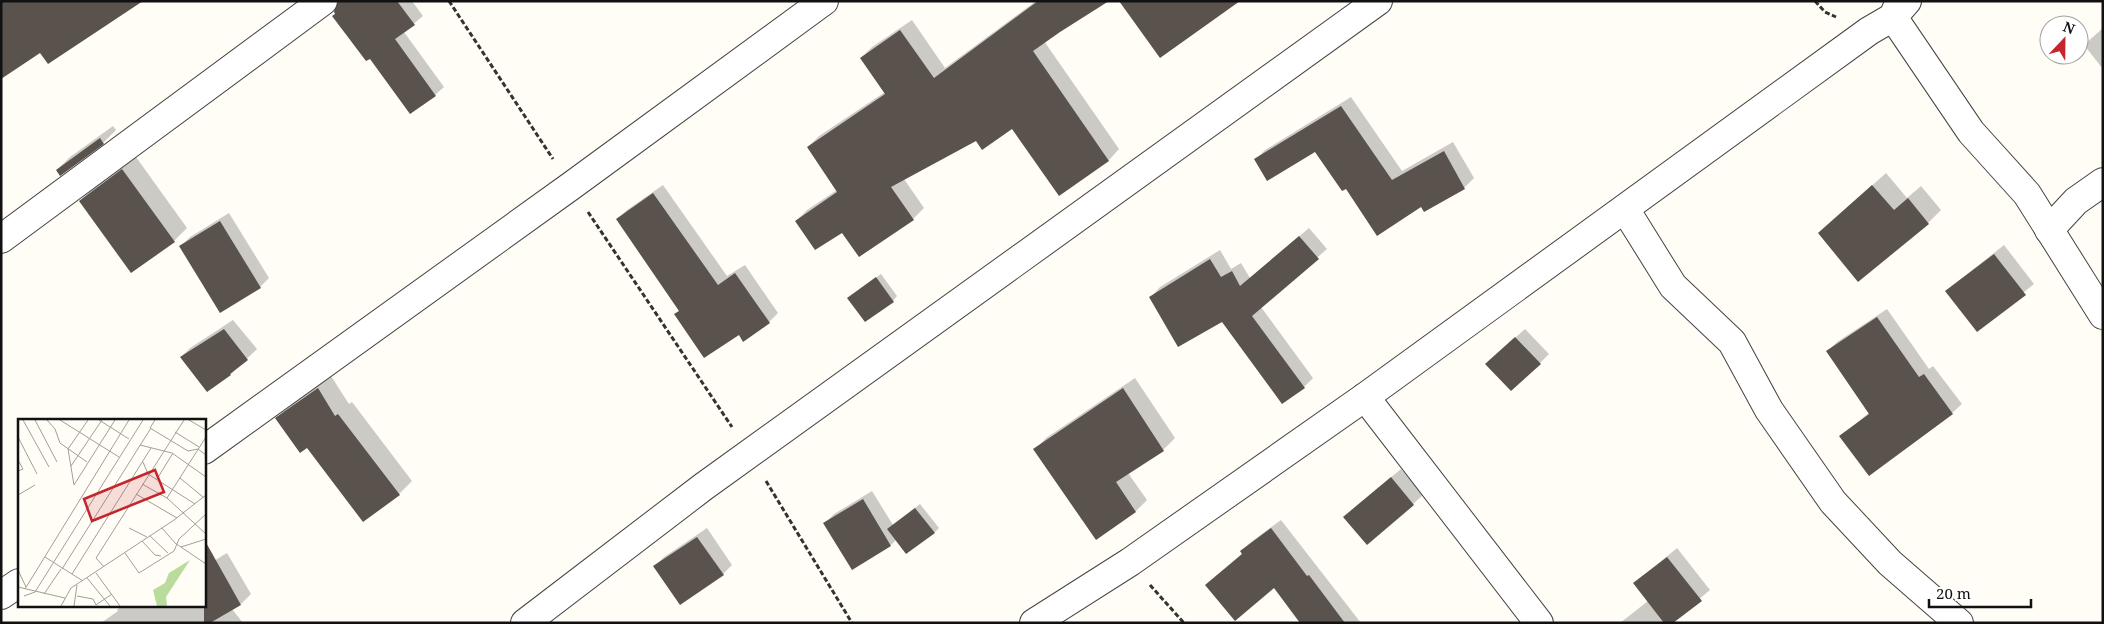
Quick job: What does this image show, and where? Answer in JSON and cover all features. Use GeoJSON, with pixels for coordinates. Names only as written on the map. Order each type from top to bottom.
{"type":"FeatureCollection","features":[{"type":"Feature","properties":{"kind":"street"},"geometry":{"type":"LineString","coordinates":[[1,240],[323,1]]}},
{"type":"Feature","properties":{"kind":"street"},"geometry":{"type":"LineString","coordinates":[[205,449],[824,1]]}},
{"type":"Feature","properties":{"kind":"street"},"geometry":{"type":"LineString","coordinates":[[524,623],[695,493],[1378,1]]}},
{"type":"Feature","properties":{"kind":"street"},"geometry":{"type":"LineString","coordinates":[[1034,623],[1130,562],[1365,398],[1870,31],[1900,7],[1971,132],[2027,194],[2103,315]]}},
{"type":"Feature","properties":{"kind":"street"},"geometry":{"type":"LineString","coordinates":[[2049,230],[2076,201],[2103,182]]}},
{"type":"Feature","properties":{"kind":"street"},"geometry":{"type":"LineString","coordinates":[[1625,209],[1673,286],[1732,342],[1769,410],[1833,502],[1890,563],[1958,623]]}},
{"type":"Feature","properties":{"kind":"street"},"geometry":{"type":"LineString","coordinates":[[1365,398],[1539,623]]}},
{"type":"Feature","properties":{"kind":"street"},"geometry":{"type":"LineString","coordinates":[[1,595],[18,584]]}},
{"type":"Feature","properties":{"kind":"path"},"geometry":{"type":"LineString","coordinates":[[448,1],[750,454],[852,623]]}},
{"type":"Feature","properties":{"kind":"path"},"geometry":{"type":"LineString","coordinates":[[1130,562],[1184,623]]}},
{"type":"Feature","properties":{"kind":"building"},"geometry":{"type":"Polygon","coordinates":[[[1,1],[143,1],[48,64],[40,53],[1,79],[1,1]]]}},
{"type":"Feature","properties":{"kind":"building"},"geometry":{"type":"Polygon","coordinates":[[[338,1],[397,1],[415,25],[395,39],[436,96],[410,114],[370,59],[366,61],[332,16],[335,14],[338,1]]]}},
{"type":"Feature","properties":{"kind":"building"},"geometry":{"type":"Polygon","coordinates":[[[1038,1],[1109,1],[1033,51],[1109,161],[1059,196],[1012,129],[982,150],[976,141],[891,187],[914,220],[859,257],[842,233],[815,250],[795,221],[837,192],[807,147],[885,94],[860,58],[900,30],[934,78],[1038,1]]]}},
{"type":"Feature","properties":{"kind":"building"},"geometry":{"type":"Polygon","coordinates":[[[1119,1],[1240,1],[1160,58],[1119,1]]]}},
{"type":"Feature","properties":{"kind":"building"},"geometry":{"type":"Polygon","coordinates":[[[1341,106],[1392,180],[1444,151],[1465,189],[1424,212],[1421,207],[1377,236],[1346,189],[1342,191],[1315,152],[1267,181],[1254,159],[1341,106]]]}},
{"type":"Feature","properties":{"kind":"building"},"geometry":{"type":"Polygon","coordinates":[[[100,138],[104,144],[60,176],[56,170],[100,138]]]}},
{"type":"Feature","properties":{"kind":"building"},"geometry":{"type":"Polygon","coordinates":[[[122,169],[175,242],[131,273],[79,201],[122,169]]]}},
{"type":"Feature","properties":{"kind":"building"},"geometry":{"type":"Polygon","coordinates":[[[1872,185],[1894,210],[1908,198],[1929,224],[1858,282],[1818,233],[1872,185]]]}},
{"type":"Feature","properties":{"kind":"building"},"geometry":{"type":"Polygon","coordinates":[[[653,193],[718,285],[735,273],[770,323],[743,342],[739,335],[704,358],[674,314],[679,311],[616,219],[653,193]]]}},
{"type":"Feature","properties":{"kind":"building"},"geometry":{"type":"Polygon","coordinates":[[[220,221],[261,288],[220,313],[179,246],[220,221]]]}},
{"type":"Feature","properties":{"kind":"building"},"geometry":{"type":"Polygon","coordinates":[[[1299,236],[1319,259],[1252,316],[1305,388],[1282,404],[1222,322],[1178,347],[1149,297],[1210,259],[1221,277],[1232,271],[1240,286],[1299,236]]]}},
{"type":"Feature","properties":{"kind":"building"},"geometry":{"type":"Polygon","coordinates":[[[1994,254],[2026,295],[1977,332],[1945,291],[1994,254]]]}},
{"type":"Feature","properties":{"kind":"building"},"geometry":{"type":"Polygon","coordinates":[[[876,277],[894,302],[865,322],[847,298],[876,277]]]}},
{"type":"Feature","properties":{"kind":"building"},"geometry":{"type":"Polygon","coordinates":[[[1877,317],[1919,377],[1924,374],[1953,414],[1869,476],[1839,436],[1869,414],[1826,351],[1877,317]]]}},
{"type":"Feature","properties":{"kind":"building"},"geometry":{"type":"Polygon","coordinates":[[[224,329],[248,360],[207,392],[180,357],[224,329]]]}},
{"type":"Feature","properties":{"kind":"building"},"geometry":{"type":"Polygon","coordinates":[[[1515,337],[1541,364],[1511,391],[1485,364],[1515,337]]]}},
{"type":"Feature","properties":{"kind":"building"},"geometry":{"type":"Polygon","coordinates":[[[318,388],[335,416],[338,414],[400,495],[363,522],[307,448],[300,453],[275,418],[318,388]]]}},
{"type":"Feature","properties":{"kind":"building"},"geometry":{"type":"Polygon","coordinates":[[[1123,388],[1164,451],[1116,482],[1136,512],[1096,540],[1033,449],[1123,388]]]}},
{"type":"Feature","properties":{"kind":"building"},"geometry":{"type":"Polygon","coordinates":[[[1391,477],[1414,505],[1367,545],[1343,517],[1391,477]]]}},
{"type":"Feature","properties":{"kind":"building"},"geometry":{"type":"Polygon","coordinates":[[[863,499],[891,546],[852,570],[823,523],[863,499]]]}},
{"type":"Feature","properties":{"kind":"building"},"geometry":{"type":"Polygon","coordinates":[[[915,508],[935,533],[906,554],[887,529],[915,508]]]}},
{"type":"Feature","properties":{"kind":"building"},"geometry":{"type":"Polygon","coordinates":[[[1271,528],[1345,623],[1300,623],[1274,588],[1235,621],[1205,585],[1242,554],[1240,551],[1271,528]]]}},
{"type":"Feature","properties":{"kind":"building"},"geometry":{"type":"Polygon","coordinates":[[[697,537],[724,575],[680,605],[653,566],[697,537]]]}},
{"type":"Feature","properties":{"kind":"building"},"geometry":{"type":"Polygon","coordinates":[[[205,541],[241,605],[210,623],[204,623],[205,541]]]}},
{"type":"Feature","properties":{"kind":"building"},"geometry":{"type":"Polygon","coordinates":[[[1667,557],[1702,601],[1673,623],[1664,623],[1633,583],[1667,557]]]}}]}
